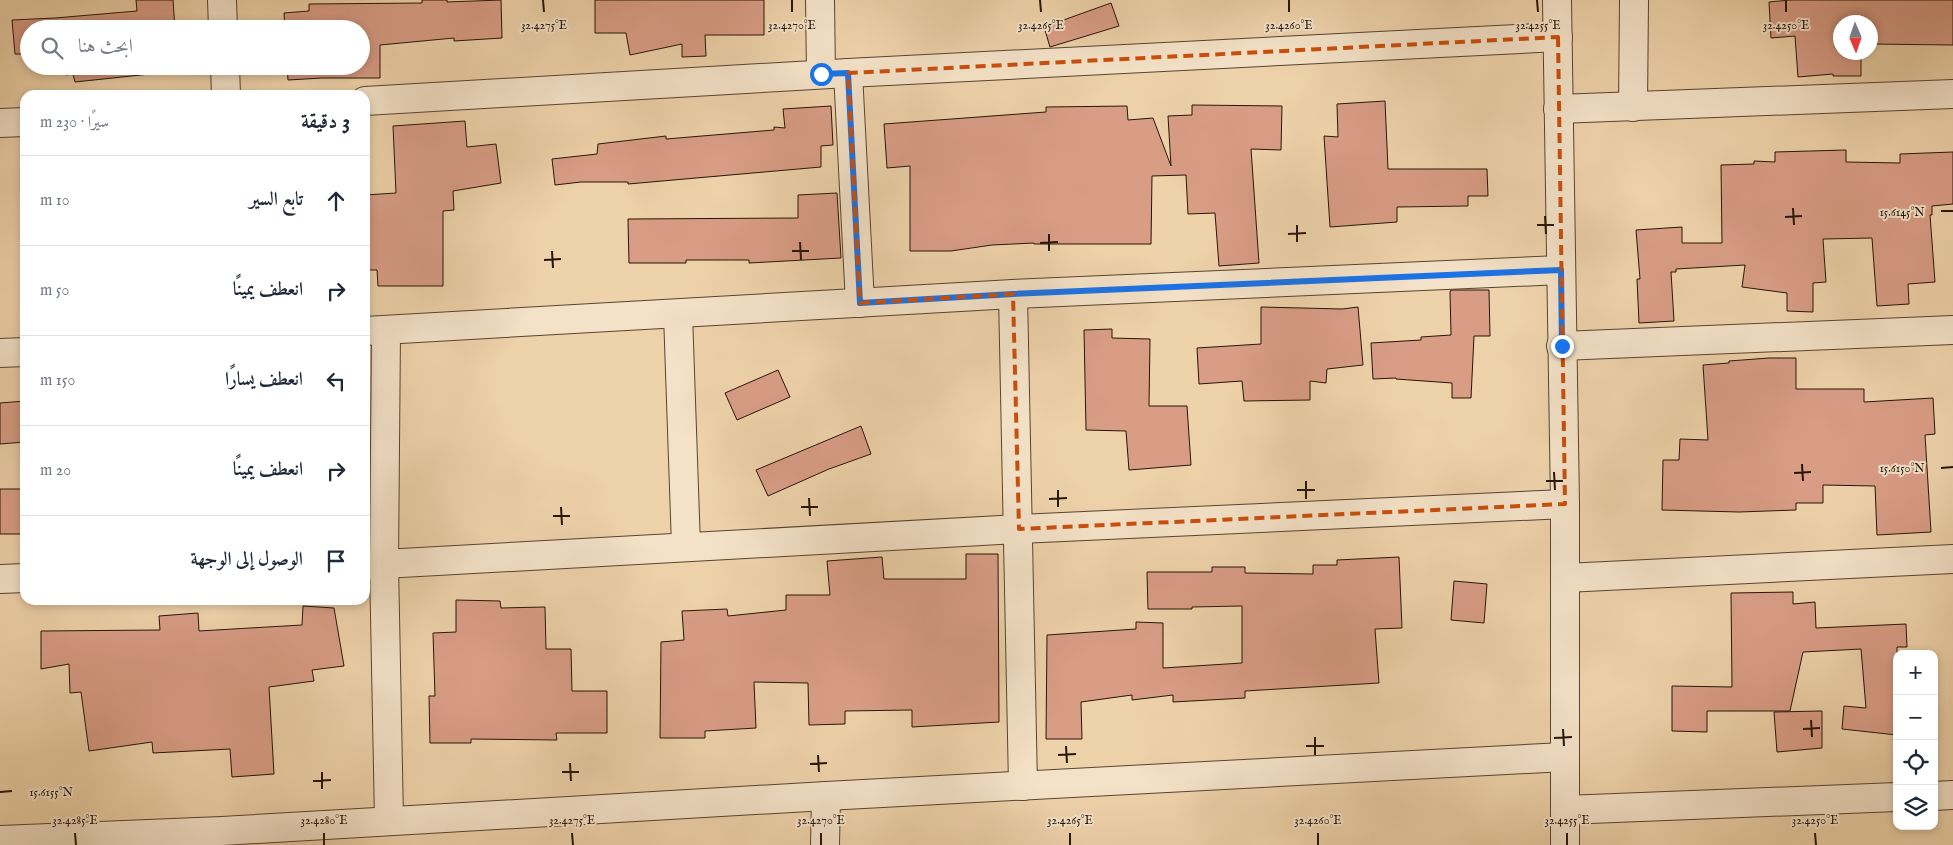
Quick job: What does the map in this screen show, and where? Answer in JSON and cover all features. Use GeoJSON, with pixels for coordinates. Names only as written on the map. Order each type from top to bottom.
{"type":"FeatureCollection","features":[{"type":"Feature","properties":{"kind":"street"},"geometry":{"type":"LineString","coordinates":[[222,0],[223,20]]}},
{"type":"Feature","properties":{"kind":"street"},"geometry":{"type":"LineString","coordinates":[[820,0],[821,74]]}},
{"type":"Feature","properties":{"kind":"street"},"geometry":{"type":"LineString","coordinates":[[1557,0],[1565,578],[1565,845]]}},
{"type":"Feature","properties":{"kind":"street"},"geometry":{"type":"LineString","coordinates":[[1633,107],[1634,0]]}},
{"type":"Feature","properties":{"kind":"street"},"geometry":{"type":"LineString","coordinates":[[370,101],[821,74],[1558,37]]}},
{"type":"Feature","properties":{"kind":"street"},"geometry":{"type":"LineString","coordinates":[[848,73],[860,303]]}},
{"type":"Feature","properties":{"kind":"street"},"geometry":{"type":"LineString","coordinates":[[225,75],[226,90]]}},
{"type":"Feature","properties":{"kind":"street"},"geometry":{"type":"LineString","coordinates":[[1558,109],[1953,94]]}},
{"type":"Feature","properties":{"kind":"street"},"geometry":{"type":"LineString","coordinates":[[0,123],[20,122]]}},
{"type":"Feature","properties":{"kind":"street"},"geometry":{"type":"LineString","coordinates":[[389,820],[375,564],[376,331],[1013,294],[1561,270]]}},
{"type":"Feature","properties":{"kind":"street"},"geometry":{"type":"LineString","coordinates":[[1013,294],[1023,786]]}},
{"type":"Feature","properties":{"kind":"street"},"geometry":{"type":"LineString","coordinates":[[678,314],[686,546]]}},
{"type":"Feature","properties":{"kind":"street"},"geometry":{"type":"LineString","coordinates":[[1562,346],[1953,330]]}},
{"type":"Feature","properties":{"kind":"street"},"geometry":{"type":"LineString","coordinates":[[0,354],[20,352]]}},
{"type":"Feature","properties":{"kind":"street"},"geometry":{"type":"LineString","coordinates":[[375,564],[1019,529],[1564,504]]}},
{"type":"Feature","properties":{"kind":"street"},"geometry":{"type":"LineString","coordinates":[[1565,578],[1953,559]]}},
{"type":"Feature","properties":{"kind":"street"},"geometry":{"type":"LineString","coordinates":[[0,579],[20,578]]}},
{"type":"Feature","properties":{"kind":"street"},"geometry":{"type":"LineString","coordinates":[[0,840],[222,838],[389,820],[1564,757]]}},
{"type":"Feature","properties":{"kind":"street"},"geometry":{"type":"LineString","coordinates":[[1938,796],[1953,795]]}},
{"type":"Feature","properties":{"kind":"street"},"geometry":{"type":"LineString","coordinates":[[825,845],[826,796]]}},
{"type":"Feature","properties":{"kind":"street"},"geometry":{"type":"LineString","coordinates":[[1565,810],[1893,797]]}},
{"type":"Feature","properties":{"kind":"highlighted area"},"geometry":{"type":"Polygon","coordinates":[[[1558,37],[1565,504],[1019,529],[1013,294],[860,303],[848,73],[1558,37]]]}},
{"type":"Feature","properties":{"kind":"building"},"geometry":{"type":"Polygon","coordinates":[[[136,0],[173,0],[174,20],[20,20],[20,54],[15,54],[12,20],[137,11],[136,0]]]}},
{"type":"Feature","properties":{"kind":"building"},"geometry":{"type":"Polygon","coordinates":[[[422,0],[447,0],[447,2],[501,0],[502,38],[454,41],[454,38],[380,45],[380,78],[288,80],[288,75],[370,75],[370,20],[284,20],[284,13],[309,11],[309,4],[422,3],[422,0]]]}},
{"type":"Feature","properties":{"kind":"building"},"geometry":{"type":"Polygon","coordinates":[[[595,0],[764,0],[764,35],[705,35],[706,56],[682,57],[682,44],[630,55],[626,33],[595,33],[595,0]]]}},
{"type":"Feature","properties":{"kind":"building"},"geometry":{"type":"Polygon","coordinates":[[[1790,0],[1953,0],[1953,45],[1878,44],[1878,15],[1833,15],[1833,60],[1861,60],[1861,76],[1833,76],[1833,74],[1798,77],[1795,36],[1771,38],[1769,2],[1790,0]]]}},
{"type":"Feature","properties":{"kind":"building"},"geometry":{"type":"Polygon","coordinates":[[[1111,3],[1119,26],[1050,47],[1044,27],[1111,3]]]}},
{"type":"Feature","properties":{"kind":"building"},"geometry":{"type":"Polygon","coordinates":[[[73,75],[141,75],[75,82],[73,75]]]}},
{"type":"Feature","properties":{"kind":"building"},"geometry":{"type":"Polygon","coordinates":[[[1385,101],[1388,169],[1487,169],[1488,196],[1468,196],[1468,206],[1397,207],[1397,222],[1330,227],[1324,136],[1338,137],[1337,104],[1385,101]]]}},
{"type":"Feature","properties":{"kind":"building"},"geometry":{"type":"Polygon","coordinates":[[[1192,105],[1282,106],[1281,150],[1251,149],[1259,263],[1219,266],[1215,213],[1188,214],[1186,175],[1152,176],[1151,244],[1034,243],[992,245],[951,251],[910,251],[910,166],[887,168],[884,124],[1046,112],[1046,107],[1127,106],[1128,120],[1153,118],[1171,166],[1168,116],[1192,115],[1192,105]]]}},
{"type":"Feature","properties":{"kind":"building"},"geometry":{"type":"Polygon","coordinates":[[[831,106],[833,145],[821,146],[821,167],[628,184],[628,182],[581,182],[555,185],[552,159],[597,154],[598,144],[666,136],[666,139],[774,130],[774,127],[785,128],[783,109],[831,106]]]}},
{"type":"Feature","properties":{"kind":"building"},"geometry":{"type":"Polygon","coordinates":[[[465,121],[467,147],[496,144],[501,183],[453,191],[454,210],[443,211],[443,286],[378,286],[377,270],[370,270],[370,195],[396,193],[393,126],[465,121]]]}},
{"type":"Feature","properties":{"kind":"building"},"geometry":{"type":"Polygon","coordinates":[[[1846,150],[1846,162],[1900,163],[1900,154],[1953,152],[1953,204],[1932,206],[1932,215],[1930,215],[1935,282],[1908,284],[1909,304],[1877,306],[1872,238],[1823,239],[1826,282],[1813,283],[1813,312],[1787,311],[1787,293],[1742,287],[1745,265],[1676,269],[1676,272],[1671,272],[1674,321],[1639,323],[1637,279],[1640,279],[1636,230],[1682,227],[1682,243],[1722,243],[1721,165],[1754,164],[1754,161],[1775,162],[1775,152],[1846,150]]]}},
{"type":"Feature","properties":{"kind":"building"},"geometry":{"type":"Polygon","coordinates":[[[837,193],[841,258],[749,263],[749,260],[686,260],[686,263],[629,263],[628,219],[798,218],[798,195],[837,193]]]}},
{"type":"Feature","properties":{"kind":"building"},"geometry":{"type":"Polygon","coordinates":[[[1451,290],[1489,290],[1490,336],[1474,336],[1471,398],[1452,398],[1452,383],[1396,378],[1373,379],[1371,343],[1421,340],[1421,337],[1451,335],[1451,290]]]}},
{"type":"Feature","properties":{"kind":"building"},"geometry":{"type":"Polygon","coordinates":[[[1261,307],[1342,309],[1358,307],[1363,365],[1327,369],[1326,383],[1310,381],[1310,400],[1244,401],[1242,381],[1199,384],[1197,348],[1261,344],[1261,307]]]}},
{"type":"Feature","properties":{"kind":"building"},"geometry":{"type":"Polygon","coordinates":[[[1112,329],[1112,338],[1150,339],[1149,406],[1187,406],[1191,465],[1129,470],[1126,431],[1086,430],[1084,330],[1112,329]]]}},
{"type":"Feature","properties":{"kind":"building"},"geometry":{"type":"Polygon","coordinates":[[[1769,358],[1796,358],[1796,389],[1864,389],[1864,402],[1933,398],[1935,434],[1925,435],[1931,532],[1877,535],[1875,486],[1823,485],[1823,503],[1796,503],[1796,510],[1739,512],[1662,510],[1663,460],[1679,460],[1680,439],[1708,440],[1703,365],[1769,358]]]}},
{"type":"Feature","properties":{"kind":"building"},"geometry":{"type":"Polygon","coordinates":[[[778,370],[790,397],[737,420],[725,393],[778,370]]]}},
{"type":"Feature","properties":{"kind":"building"},"geometry":{"type":"Polygon","coordinates":[[[20,401],[20,442],[0,444],[0,403],[20,401]]]}},
{"type":"Feature","properties":{"kind":"building"},"geometry":{"type":"Polygon","coordinates":[[[861,426],[871,454],[829,469],[768,496],[756,470],[861,426]]]}},
{"type":"Feature","properties":{"kind":"building"},"geometry":{"type":"Polygon","coordinates":[[[0,489],[20,489],[20,534],[0,534],[0,489]]]}},
{"type":"Feature","properties":{"kind":"building"},"geometry":{"type":"Polygon","coordinates":[[[966,554],[998,554],[999,722],[912,727],[912,710],[845,711],[845,724],[809,725],[808,683],[754,682],[756,728],[705,731],[705,738],[660,738],[661,642],[684,640],[682,611],[727,609],[728,616],[786,610],[786,595],[830,595],[827,561],[882,557],[884,579],[966,579],[966,554]]]}},
{"type":"Feature","properties":{"kind":"building"},"geometry":{"type":"Polygon","coordinates":[[[1399,557],[1402,628],[1375,629],[1379,683],[1245,691],[1245,698],[1173,702],[1173,695],[1132,700],[1132,695],[1081,702],[1082,739],[1046,739],[1047,635],[1136,629],[1136,622],[1163,623],[1163,668],[1242,663],[1242,606],[1148,609],[1147,572],[1212,572],[1212,567],[1245,567],[1245,573],[1313,574],[1313,565],[1337,565],[1337,560],[1399,557]]]}},
{"type":"Feature","properties":{"kind":"building"},"geometry":{"type":"Polygon","coordinates":[[[1454,581],[1487,584],[1484,623],[1451,620],[1454,581]]]}},
{"type":"Feature","properties":{"kind":"building"},"geometry":{"type":"Polygon","coordinates":[[[1793,592],[1793,604],[1815,602],[1816,628],[1906,624],[1907,647],[1897,647],[1897,650],[1893,650],[1893,735],[1842,729],[1844,706],[1866,708],[1861,649],[1803,652],[1790,711],[1707,711],[1707,732],[1672,731],[1672,686],[1732,687],[1731,593],[1793,592]]]}},
{"type":"Feature","properties":{"kind":"building"},"geometry":{"type":"Polygon","coordinates":[[[456,600],[500,601],[501,608],[545,607],[546,649],[571,649],[572,691],[607,691],[607,733],[556,733],[557,740],[471,739],[471,743],[430,743],[429,696],[435,696],[433,633],[456,632],[456,600]]]}},
{"type":"Feature","properties":{"kind":"building"},"geometry":{"type":"Polygon","coordinates":[[[303,606],[334,608],[344,666],[312,670],[314,681],[269,687],[274,774],[232,777],[230,749],[153,753],[152,742],[89,751],[81,692],[70,693],[69,664],[41,669],[41,631],[160,630],[159,616],[198,613],[199,631],[302,625],[303,606]]]}},
{"type":"Feature","properties":{"kind":"building"},"geometry":{"type":"Polygon","coordinates":[[[1822,711],[1822,748],[1777,752],[1774,712],[1822,711]]]}},
{"type":"Feature","properties":{"kind":"route"},"geometry":{"type":"LineString","coordinates":[[821,74],[848,73],[860,303],[1013,294],[1561,270],[1562,346]]}}]}
